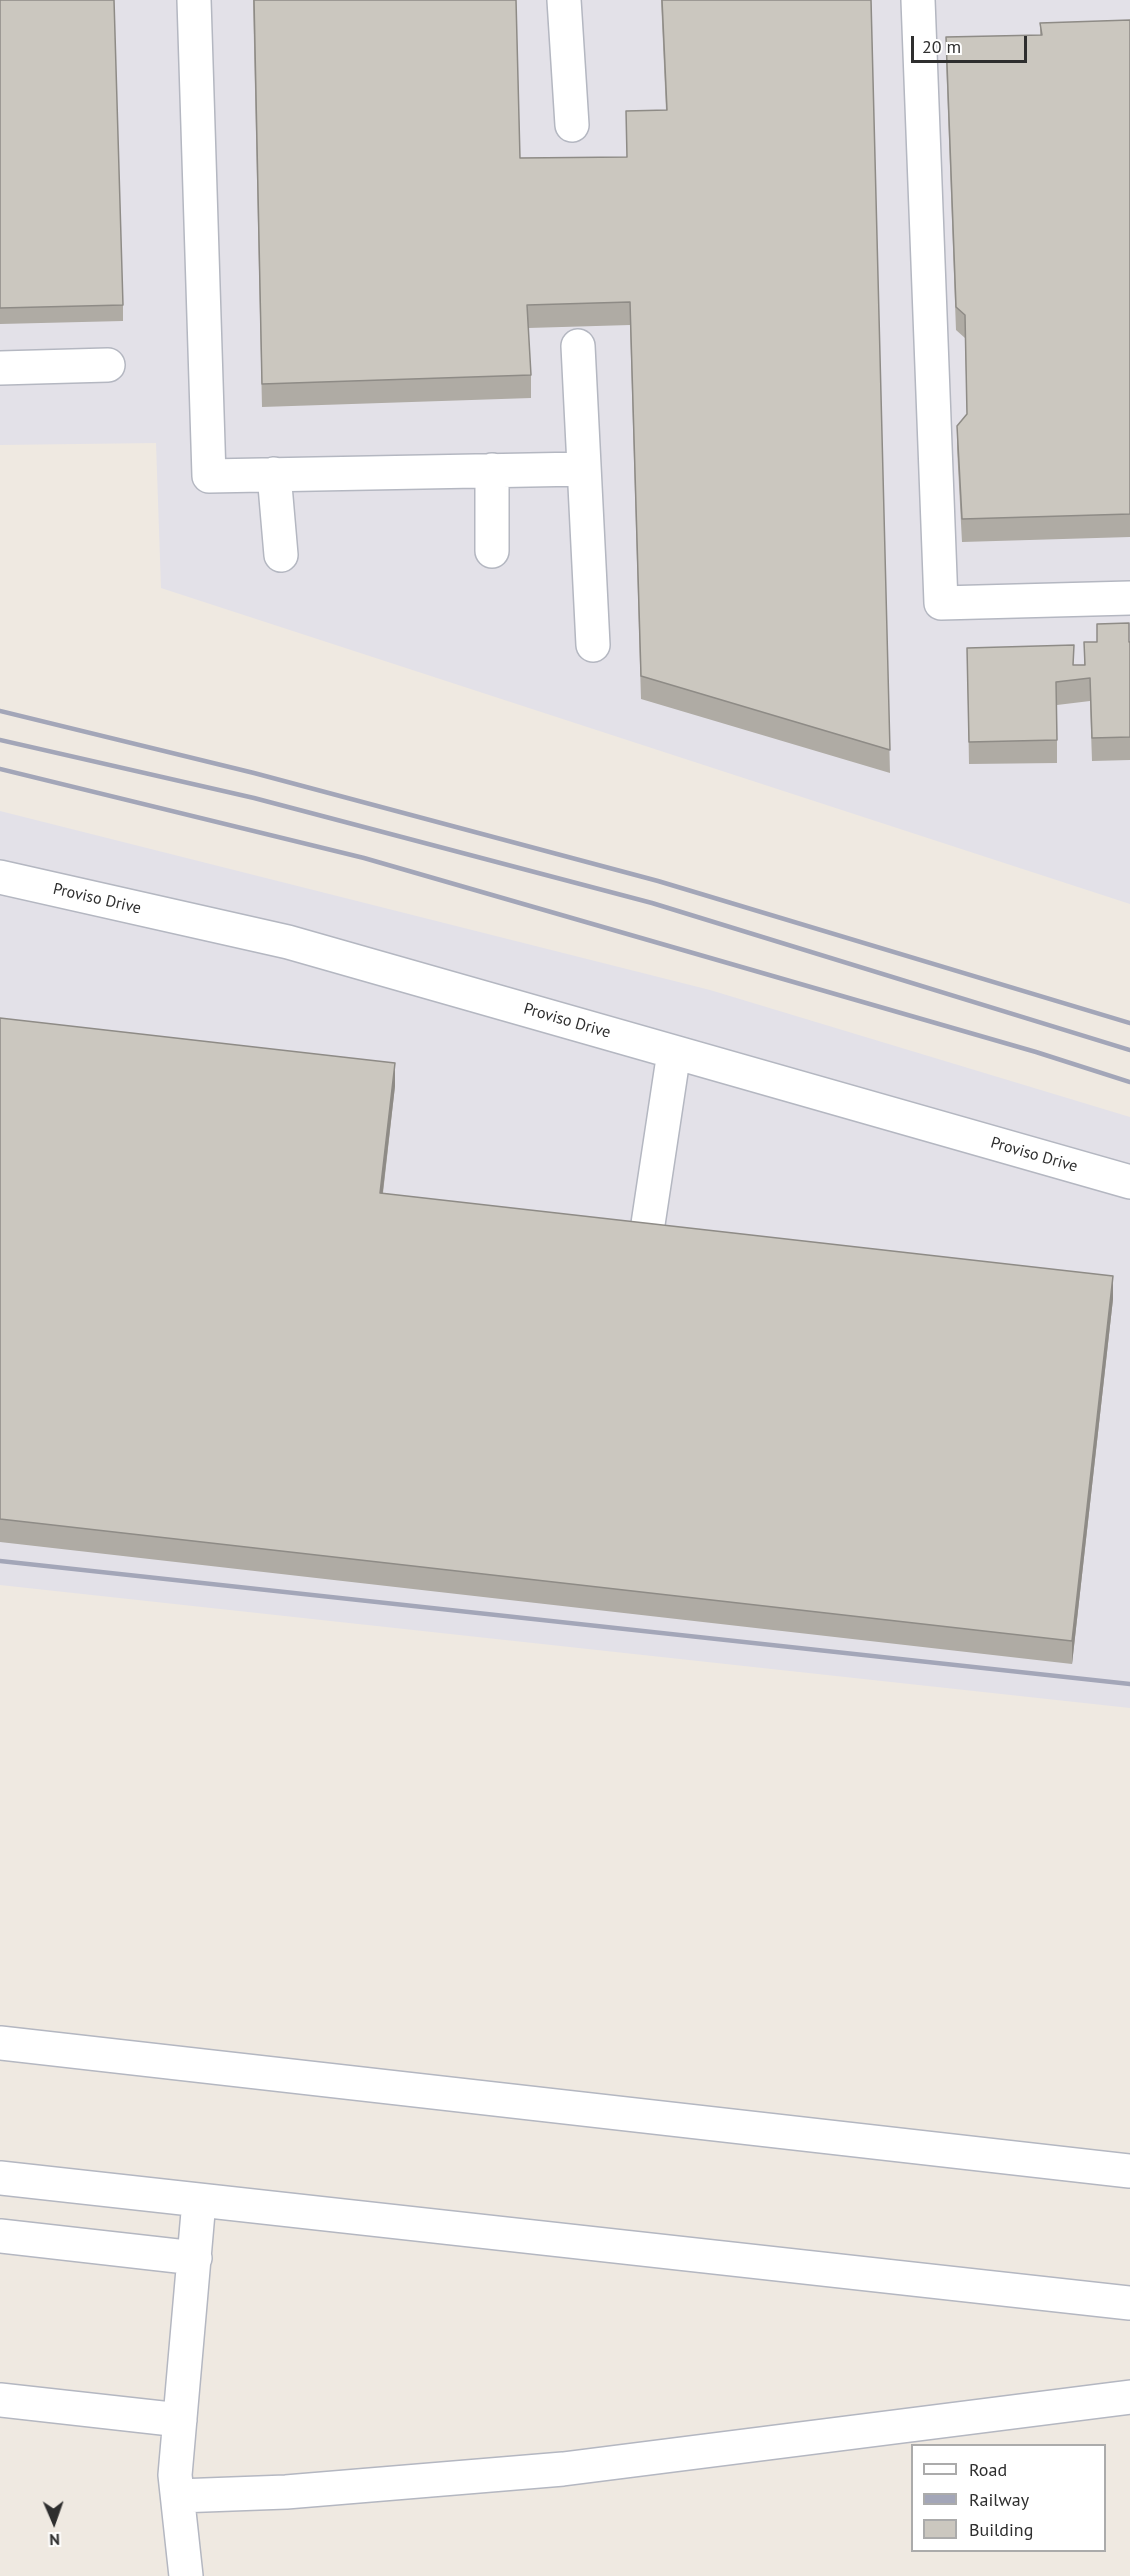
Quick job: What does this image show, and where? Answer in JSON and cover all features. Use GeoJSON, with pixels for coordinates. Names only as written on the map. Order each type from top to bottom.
{"type":"FeatureCollection","features":[{"type":"Feature","properties":{"kind":"street"},"geometry":{"type":"LineString","coordinates":[[194,0],[209,476],[583,469]]}},
{"type":"Feature","properties":{"kind":"street"},"geometry":{"type":"LineString","coordinates":[[564,0],[572,125]]}},
{"type":"Feature","properties":{"kind":"street"},"geometry":{"type":"LineString","coordinates":[[918,0],[941,603],[1130,598]]}},
{"type":"Feature","properties":{"kind":"street"},"geometry":{"type":"LineString","coordinates":[[578,346],[593,645]]}},
{"type":"Feature","properties":{"kind":"street"},"geometry":{"type":"LineString","coordinates":[[0,368],[108,365]]}},
{"type":"Feature","properties":{"kind":"street"},"geometry":{"type":"LineString","coordinates":[[492,470],[492,551]]}},
{"type":"Feature","properties":{"kind":"street"},"geometry":{"type":"LineString","coordinates":[[274,474],[281,555]]}},
{"type":"Feature","properties":{"kind":"street","name":"Proviso Drive"},"geometry":{"type":"LineString","coordinates":[[0,877],[288,942],[1130,1182]]}},
{"type":"Feature","properties":{"kind":"street"},"geometry":{"type":"LineString","coordinates":[[648,1224],[674,1052]]}},
{"type":"Feature","properties":{"kind":"street"},"geometry":{"type":"LineString","coordinates":[[0,2043],[1130,2171]]}},
{"type":"Feature","properties":{"kind":"street"},"geometry":{"type":"LineString","coordinates":[[0,2178],[1130,2303]]}},
{"type":"Feature","properties":{"kind":"street"},"geometry":{"type":"LineString","coordinates":[[186,2576],[175,2475],[199,2201]]}},
{"type":"Feature","properties":{"kind":"street"},"geometry":{"type":"LineString","coordinates":[[0,2236],[195,2258]]}},
{"type":"Feature","properties":{"kind":"street"},"geometry":{"type":"LineString","coordinates":[[178,2496],[286,2492],[563,2469],[1130,2397]]}},
{"type":"Feature","properties":{"kind":"street"},"geometry":{"type":"LineString","coordinates":[[0,2400],[180,2420]]}},
{"type":"Feature","properties":{"kind":"shaded area"},"geometry":{"type":"Polygon","coordinates":[[[0,0],[1130,0],[1130,904],[161,588],[156,443],[0,445],[0,0]]]}},
{"type":"Feature","properties":{"kind":"shaded area"},"geometry":{"type":"Polygon","coordinates":[[[0,811],[710,990],[1130,1117],[1130,1708],[0,1585],[0,811]]]}},
{"type":"Feature","properties":{"kind":"building"},"geometry":{"type":"Polygon","coordinates":[[[0,0],[114,0],[123,305],[0,308],[0,0]]]}},
{"type":"Feature","properties":{"kind":"building"},"geometry":{"type":"Polygon","coordinates":[[[254,0],[516,0],[520,158],[627,157],[626,111],[667,110],[662,0],[871,0],[890,750],[641,676],[630,302],[527,305],[531,375],[262,384],[254,0]]]}},
{"type":"Feature","properties":{"kind":"building"},"geometry":{"type":"Polygon","coordinates":[[[1130,20],[1130,514],[962,519],[957,426],[967,414],[965,315],[956,307],[946,37],[1042,35],[1040,23],[1130,20]]]}},
{"type":"Feature","properties":{"kind":"building"},"geometry":{"type":"Polygon","coordinates":[[[1129,623],[1130,737],[1092,738],[1090,678],[1056,682],[1057,740],[969,742],[967,648],[1074,645],[1073,665],[1085,665],[1084,642],[1097,642],[1097,624],[1129,623]]]}},
{"type":"Feature","properties":{"kind":"building"},"geometry":{"type":"Polygon","coordinates":[[[0,1018],[395,1063],[380,1193],[1113,1276],[1072,1641],[0,1519],[0,1018]]]}},
{"type":"Feature","properties":{"kind":"railway"},"geometry":{"type":"LineString","coordinates":[[0,711],[254,773],[658,881],[1130,1023]]}},
{"type":"Feature","properties":{"kind":"railway"},"geometry":{"type":"LineString","coordinates":[[0,740],[254,798],[652,903],[1130,1050]]}},
{"type":"Feature","properties":{"kind":"railway"},"geometry":{"type":"LineString","coordinates":[[0,769],[364,858],[1036,1052],[1130,1082]]}},
{"type":"Feature","properties":{"kind":"railway"},"geometry":{"type":"LineString","coordinates":[[0,1561],[1130,1684]]}}]}
